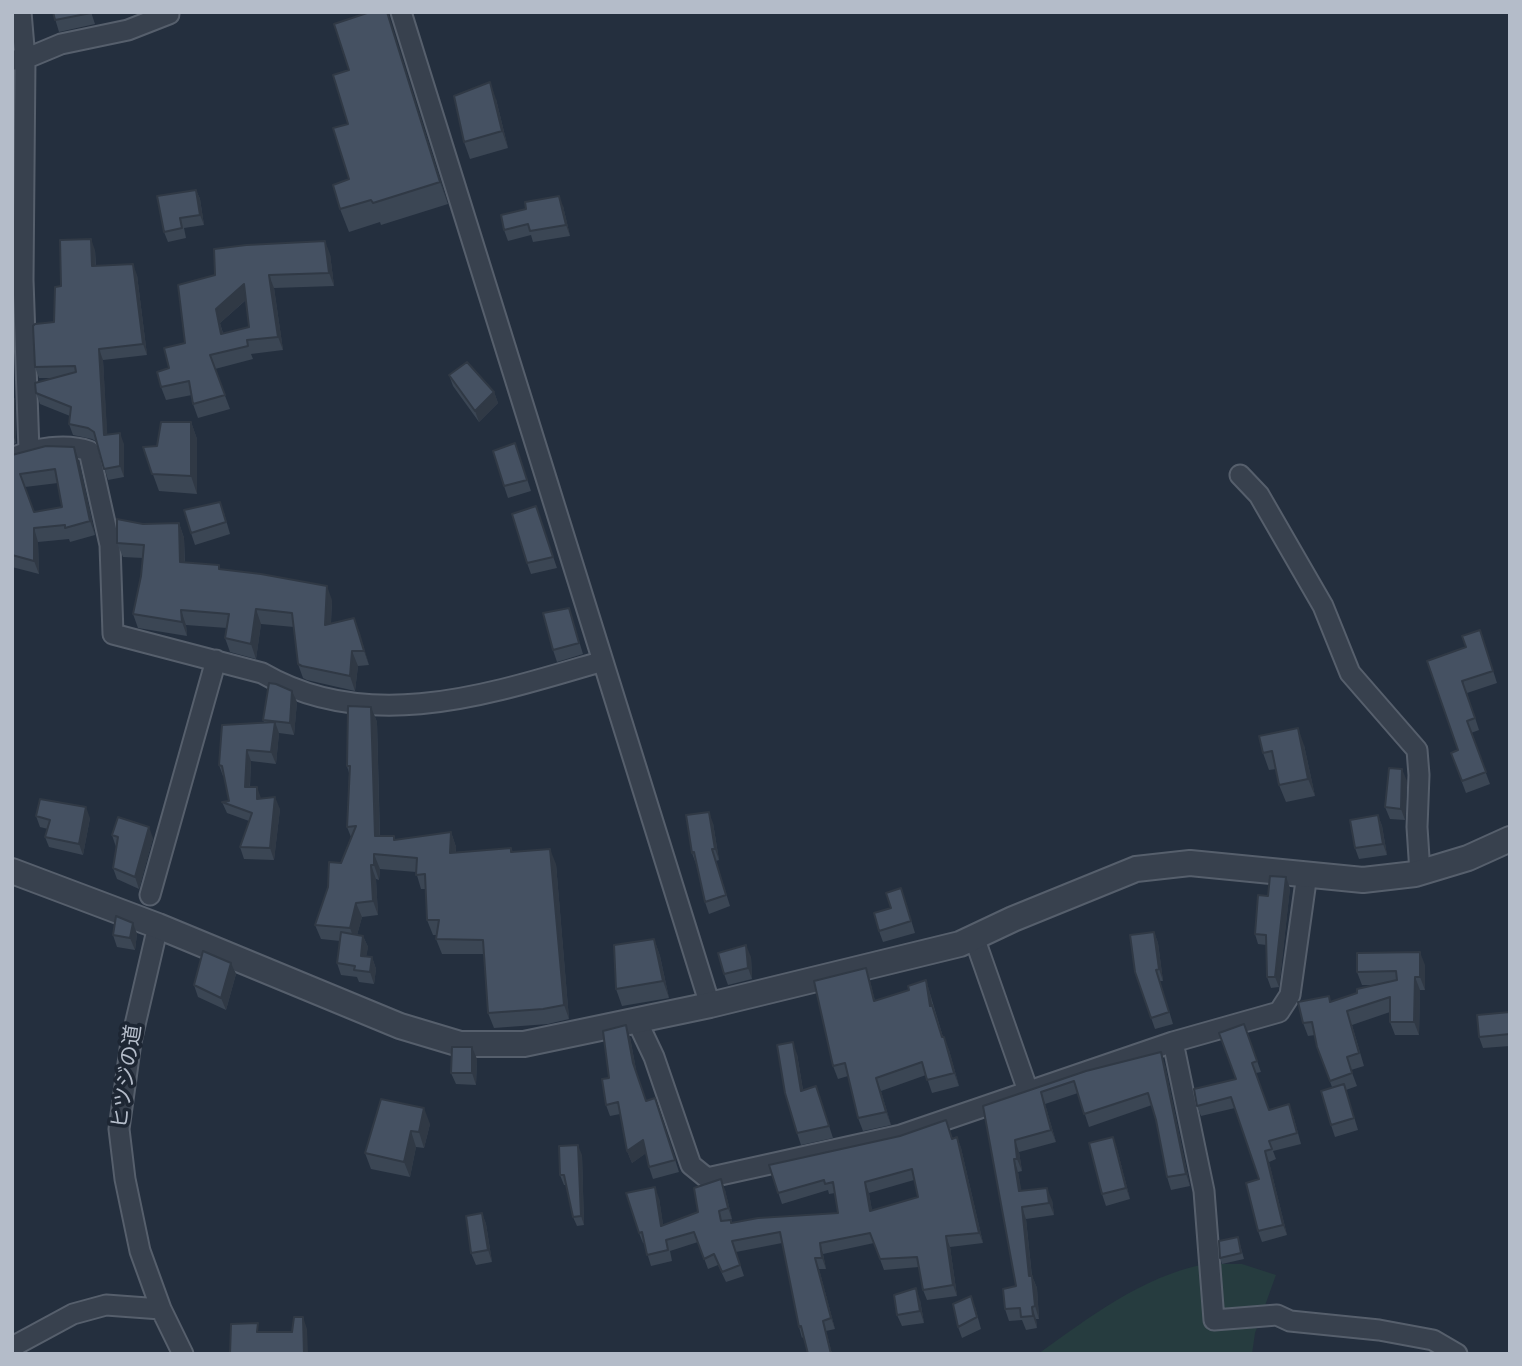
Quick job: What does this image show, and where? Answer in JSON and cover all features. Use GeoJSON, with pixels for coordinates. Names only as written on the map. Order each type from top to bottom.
{"type":"FeatureCollection","features":[{"type":"Feature","properties":{"kind":"street"},"geometry":{"type":"LineString","coordinates":[[21,12],[18,279],[21,454],[78,447],[89,451],[110,545],[113,634],[262,673],[283,686],[337,702],[393,707],[468,698],[603,661]]}},
{"type":"Feature","properties":{"kind":"street"},"geometry":{"type":"LineString","coordinates":[[19,60],[61,44],[128,30],[169,12]]}},
{"type":"Feature","properties":{"kind":"street"},"geometry":{"type":"LineString","coordinates":[[401,12],[710,1006]]}},
{"type":"Feature","properties":{"kind":"street"},"geometry":{"type":"LineString","coordinates":[[1240,475],[1259,495],[1323,606],[1350,673],[1417,750],[1420,873]]}},
{"type":"Feature","properties":{"kind":"street"},"geometry":{"type":"LineString","coordinates":[[150,895],[216,660]]}},
{"type":"Feature","properties":{"kind":"street"},"geometry":{"type":"LineString","coordinates":[[12,871],[158,926],[400,1026],[460,1044],[524,1044],[710,1006],[960,944],[1013,919],[1136,869],[1190,863],[1363,880],[1420,873],[1468,858],[1510,839]]}},
{"type":"Feature","properties":{"kind":"street"},"geometry":{"type":"LineString","coordinates":[[637,1021],[654,1056],[691,1165],[707,1178],[901,1135],[1173,1042],[1279,1013],[1290,995],[1307,874]]}},
{"type":"Feature","properties":{"kind":"street","name":"ヒツジの道"},"geometry":{"type":"LineString","coordinates":[[158,926],[131,1042],[119,1129],[125,1179],[140,1251],[161,1309],[183,1354]]}},
{"type":"Feature","properties":{"kind":"street"},"geometry":{"type":"LineString","coordinates":[[974,937],[1028,1091]]}},
{"type":"Feature","properties":{"kind":"street"},"geometry":{"type":"LineString","coordinates":[[1173,1042],[1203,1191],[1214,1320],[1277,1315],[1290,1321],[1379,1330],[1433,1340],[1457,1354]]}},
{"type":"Feature","properties":{"kind":"street"},"geometry":{"type":"LineString","coordinates":[[12,1347],[73,1314],[106,1305],[161,1309]]}},
{"type":"Feature","properties":{"kind":"green space"},"geometry":{"type":"Polygon","coordinates":[[[1205,1264],[1242,1264],[1276,1275],[1255,1333],[1252,1354],[1038,1354],[1138,1288],[1159,1278],[1205,1264]]]}},
{"type":"Feature","properties":{"kind":"building"},"geometry":{"type":"Polygon","coordinates":[[[53,12],[90,12],[91,13],[55,20],[53,12]]]}},
{"type":"Feature","properties":{"kind":"building"},"geometry":{"type":"Polygon","coordinates":[[[370,12],[387,12],[440,182],[373,203],[371,200],[340,209],[333,185],[349,179],[333,128],[348,124],[333,75],[349,70],[334,24],[370,12]]]}},
{"type":"Feature","properties":{"kind":"building"},"geometry":{"type":"Polygon","coordinates":[[[490,82],[502,131],[464,142],[454,96],[490,82]]]}},
{"type":"Feature","properties":{"kind":"building"},"geometry":{"type":"Polygon","coordinates":[[[196,190],[200,215],[180,218],[182,228],[164,232],[157,196],[196,190]]]}},
{"type":"Feature","properties":{"kind":"building"},"geometry":{"type":"Polygon","coordinates":[[[559,196],[566,225],[530,231],[528,224],[504,230],[501,215],[526,209],[525,202],[559,196]]]}},
{"type":"Feature","properties":{"kind":"building"},"geometry":{"type":"Polygon","coordinates":[[[91,239],[92,266],[133,264],[143,344],[99,349],[104,435],[120,433],[120,466],[104,469],[94,432],[69,424],[71,407],[36,393],[35,383],[76,372],[75,366],[35,367],[33,326],[54,322],[55,287],[61,286],[60,240],[91,239]]]}},
{"type":"Feature","properties":{"kind":"building"},"geometry":{"type":"Polygon","coordinates":[[[325,241],[329,273],[269,275],[278,337],[247,340],[248,346],[210,355],[225,395],[193,404],[189,381],[161,387],[157,372],[169,368],[164,348],[185,343],[178,285],[215,275],[214,249],[325,241]],[[244,284],[216,309],[221,334],[249,327],[244,284]]]}},
{"type":"Feature","properties":{"kind":"building"},"geometry":{"type":"Polygon","coordinates":[[[467,362],[494,392],[475,411],[449,375],[467,362]]]}},
{"type":"Feature","properties":{"kind":"building"},"geometry":{"type":"Polygon","coordinates":[[[161,422],[191,422],[191,476],[152,474],[143,447],[157,446],[161,422]]]}},
{"type":"Feature","properties":{"kind":"building"},"geometry":{"type":"Polygon","coordinates":[[[515,443],[527,480],[504,486],[493,451],[515,443]]]}},
{"type":"Feature","properties":{"kind":"building"},"geometry":{"type":"Polygon","coordinates":[[[46,446],[74,447],[90,521],[65,528],[65,525],[34,528],[34,561],[12,555],[12,455],[46,446]],[[55,469],[20,474],[34,512],[62,507],[55,469]]]}},
{"type":"Feature","properties":{"kind":"building"},"geometry":{"type":"Polygon","coordinates":[[[220,502],[226,522],[191,533],[184,510],[220,502]]]}},
{"type":"Feature","properties":{"kind":"building"},"geometry":{"type":"Polygon","coordinates":[[[536,506],[553,557],[527,563],[512,514],[536,506]]]}},
{"type":"Feature","properties":{"kind":"building"},"geometry":{"type":"Polygon","coordinates":[[[117,519],[143,524],[179,523],[180,562],[219,565],[219,569],[327,586],[325,625],[354,618],[364,651],[352,651],[350,676],[298,664],[292,613],[256,609],[251,644],[225,638],[229,614],[181,610],[182,622],[133,614],[144,545],[117,543],[117,519]]]}},
{"type":"Feature","properties":{"kind":"building"},"geometry":{"type":"Polygon","coordinates":[[[569,608],[579,643],[553,650],[543,613],[569,608]]]}},
{"type":"Feature","properties":{"kind":"building"},"geometry":{"type":"Polygon","coordinates":[[[1480,630],[1493,671],[1462,681],[1475,718],[1467,721],[1486,772],[1462,781],[1451,753],[1458,750],[1427,661],[1466,647],[1462,636],[1480,630]]]}},
{"type":"Feature","properties":{"kind":"building"},"geometry":{"type":"Polygon","coordinates":[[[269,683],[292,691],[290,723],[263,720],[269,683]]]}},
{"type":"Feature","properties":{"kind":"building"},"geometry":{"type":"Polygon","coordinates":[[[348,706],[371,707],[375,836],[394,836],[394,840],[451,832],[450,853],[511,848],[511,852],[550,849],[564,1005],[488,1013],[483,940],[436,939],[439,920],[427,920],[425,874],[416,875],[417,858],[374,854],[374,865],[371,865],[373,901],[356,903],[350,928],[315,925],[328,887],[329,862],[341,863],[356,826],[347,827],[350,766],[347,766],[348,706]]]}},
{"type":"Feature","properties":{"kind":"building"},"geometry":{"type":"Polygon","coordinates":[[[275,722],[271,752],[247,750],[245,787],[257,787],[257,799],[275,797],[270,848],[240,847],[252,813],[222,802],[229,801],[222,766],[219,765],[222,725],[275,722]]]}},
{"type":"Feature","properties":{"kind":"building"},"geometry":{"type":"Polygon","coordinates":[[[1298,728],[1308,779],[1279,785],[1272,751],[1263,753],[1259,736],[1298,728]]]}},
{"type":"Feature","properties":{"kind":"building"},"geometry":{"type":"Polygon","coordinates":[[[1389,768],[1402,769],[1401,809],[1385,807],[1389,768]]]}},
{"type":"Feature","properties":{"kind":"building"},"geometry":{"type":"Polygon","coordinates":[[[40,799],[86,807],[79,844],[45,837],[50,820],[36,816],[40,799]]]}},
{"type":"Feature","properties":{"kind":"building"},"geometry":{"type":"Polygon","coordinates":[[[709,812],[715,849],[712,849],[726,895],[705,902],[694,852],[692,853],[686,815],[709,812]]]}},
{"type":"Feature","properties":{"kind":"building"},"geometry":{"type":"Polygon","coordinates":[[[1378,815],[1383,844],[1355,848],[1350,820],[1378,815]]]}},
{"type":"Feature","properties":{"kind":"building"},"geometry":{"type":"Polygon","coordinates":[[[118,817],[149,827],[135,877],[113,868],[118,837],[112,835],[118,817]]]}},
{"type":"Feature","properties":{"kind":"building"},"geometry":{"type":"Polygon","coordinates":[[[1270,876],[1286,877],[1275,977],[1267,977],[1266,935],[1255,934],[1258,895],[1268,896],[1270,876]]]}},
{"type":"Feature","properties":{"kind":"building"},"geometry":{"type":"Polygon","coordinates":[[[901,888],[911,921],[879,931],[874,913],[891,908],[886,893],[901,888]]]}},
{"type":"Feature","properties":{"kind":"building"},"geometry":{"type":"Polygon","coordinates":[[[116,916],[133,923],[130,938],[113,935],[116,916]]]}},
{"type":"Feature","properties":{"kind":"building"},"geometry":{"type":"Polygon","coordinates":[[[341,932],[363,936],[361,956],[372,957],[370,972],[354,970],[355,966],[337,963],[341,932]]]}},
{"type":"Feature","properties":{"kind":"building"},"geometry":{"type":"Polygon","coordinates":[[[1154,932],[1159,969],[1156,970],[1169,1012],[1151,1018],[1135,972],[1130,935],[1154,932]]]}},
{"type":"Feature","properties":{"kind":"building"},"geometry":{"type":"Polygon","coordinates":[[[654,939],[663,981],[616,989],[614,945],[654,939]]]}},
{"type":"Feature","properties":{"kind":"building"},"geometry":{"type":"Polygon","coordinates":[[[746,945],[748,968],[724,974],[718,953],[746,945]]]}},
{"type":"Feature","properties":{"kind":"building"},"geometry":{"type":"Polygon","coordinates":[[[203,951],[231,963],[221,998],[194,985],[203,951]]]}},
{"type":"Feature","properties":{"kind":"building"},"geometry":{"type":"Polygon","coordinates":[[[1420,952],[1420,977],[1415,977],[1414,1022],[1390,1022],[1390,997],[1347,1011],[1359,1053],[1347,1057],[1352,1073],[1330,1081],[1317,1047],[1312,1022],[1303,1023],[1298,1002],[1329,996],[1330,1002],[1357,993],[1357,989],[1397,980],[1396,971],[1357,972],[1357,953],[1420,952]]]}},
{"type":"Feature","properties":{"kind":"building"},"geometry":{"type":"Polygon","coordinates":[[[866,968],[874,1001],[909,990],[908,986],[926,980],[930,1006],[932,1005],[944,1037],[954,1073],[927,1080],[922,1062],[876,1078],[886,1112],[858,1118],[845,1063],[833,1066],[814,981],[866,968]]]}},
{"type":"Feature","properties":{"kind":"building"},"geometry":{"type":"Polygon","coordinates":[[[1510,1012],[1510,1034],[1479,1037],[1477,1015],[1510,1012]]]}},
{"type":"Feature","properties":{"kind":"building"},"geometry":{"type":"Polygon","coordinates":[[[1244,1024],[1257,1061],[1252,1063],[1269,1110],[1289,1104],[1297,1133],[1269,1141],[1272,1149],[1265,1151],[1283,1225],[1258,1231],[1246,1183],[1259,1179],[1231,1097],[1197,1106],[1194,1089],[1236,1079],[1219,1033],[1244,1024]]]}},
{"type":"Feature","properties":{"kind":"building"},"geometry":{"type":"Polygon","coordinates":[[[626,1025],[633,1063],[646,1101],[655,1098],[675,1160],[649,1167],[643,1140],[627,1151],[618,1102],[606,1105],[602,1079],[609,1078],[603,1031],[626,1025]]]}},
{"type":"Feature","properties":{"kind":"building"},"geometry":{"type":"Polygon","coordinates":[[[793,1042],[801,1091],[816,1086],[829,1126],[797,1133],[785,1093],[777,1045],[793,1042]]]}},
{"type":"Feature","properties":{"kind":"building"},"geometry":{"type":"Polygon","coordinates":[[[452,1047],[472,1047],[472,1073],[451,1073],[452,1047]]]}},
{"type":"Feature","properties":{"kind":"building"},"geometry":{"type":"Polygon","coordinates":[[[1161,1052],[1186,1174],[1167,1177],[1148,1093],[1084,1114],[1074,1081],[1041,1092],[1051,1130],[1015,1140],[1017,1159],[1014,1159],[1019,1191],[1047,1188],[1049,1203],[1022,1207],[1035,1306],[1032,1307],[1033,1316],[1021,1317],[1020,1308],[1005,1309],[1003,1289],[1016,1286],[983,1106],[1086,1071],[1161,1052]]]}},
{"type":"Feature","properties":{"kind":"building"},"geometry":{"type":"Polygon","coordinates":[[[1344,1084],[1354,1118],[1331,1125],[1321,1091],[1344,1084]]]}},
{"type":"Feature","properties":{"kind":"building"},"geometry":{"type":"Polygon","coordinates":[[[381,1099],[424,1108],[419,1132],[411,1131],[404,1162],[365,1153],[381,1099]]]}},
{"type":"Feature","properties":{"kind":"building"},"geometry":{"type":"Polygon","coordinates":[[[946,1120],[952,1139],[957,1137],[979,1233],[946,1236],[953,1285],[923,1290],[917,1257],[880,1259],[870,1233],[820,1243],[822,1258],[815,1258],[831,1318],[823,1321],[831,1354],[808,1354],[801,1326],[799,1327],[780,1232],[732,1241],[740,1265],[722,1272],[714,1254],[704,1259],[694,1232],[666,1240],[668,1250],[647,1255],[642,1232],[639,1233],[626,1193],[655,1187],[661,1226],[698,1212],[694,1188],[721,1179],[728,1208],[719,1211],[721,1221],[731,1220],[731,1223],[758,1218],[838,1213],[833,1182],[825,1184],[824,1180],[778,1193],[769,1165],[900,1136],[946,1120]],[[912,1169],[865,1182],[870,1211],[918,1197],[912,1169]]]}},
{"type":"Feature","properties":{"kind":"building"},"geometry":{"type":"Polygon","coordinates":[[[1113,1137],[1126,1188],[1102,1194],[1089,1143],[1113,1137]]]}},
{"type":"Feature","properties":{"kind":"building"},"geometry":{"type":"Polygon","coordinates":[[[578,1145],[581,1216],[573,1217],[564,1175],[560,1175],[559,1146],[578,1145]]]}},
{"type":"Feature","properties":{"kind":"building"},"geometry":{"type":"Polygon","coordinates":[[[482,1213],[488,1250],[471,1253],[466,1216],[482,1213]]]}},
{"type":"Feature","properties":{"kind":"building"},"geometry":{"type":"Polygon","coordinates":[[[1238,1237],[1241,1253],[1220,1258],[1219,1241],[1238,1237]]]}},
{"type":"Feature","properties":{"kind":"building"},"geometry":{"type":"Polygon","coordinates":[[[916,1288],[920,1311],[897,1315],[894,1295],[916,1288]]]}},
{"type":"Feature","properties":{"kind":"building"},"geometry":{"type":"Polygon","coordinates":[[[971,1296],[977,1317],[958,1327],[953,1304],[971,1296]]]}},
{"type":"Feature","properties":{"kind":"building"},"geometry":{"type":"Polygon","coordinates":[[[294,1317],[303,1317],[304,1354],[230,1354],[231,1324],[258,1323],[257,1332],[292,1332],[294,1317]]]}}]}
